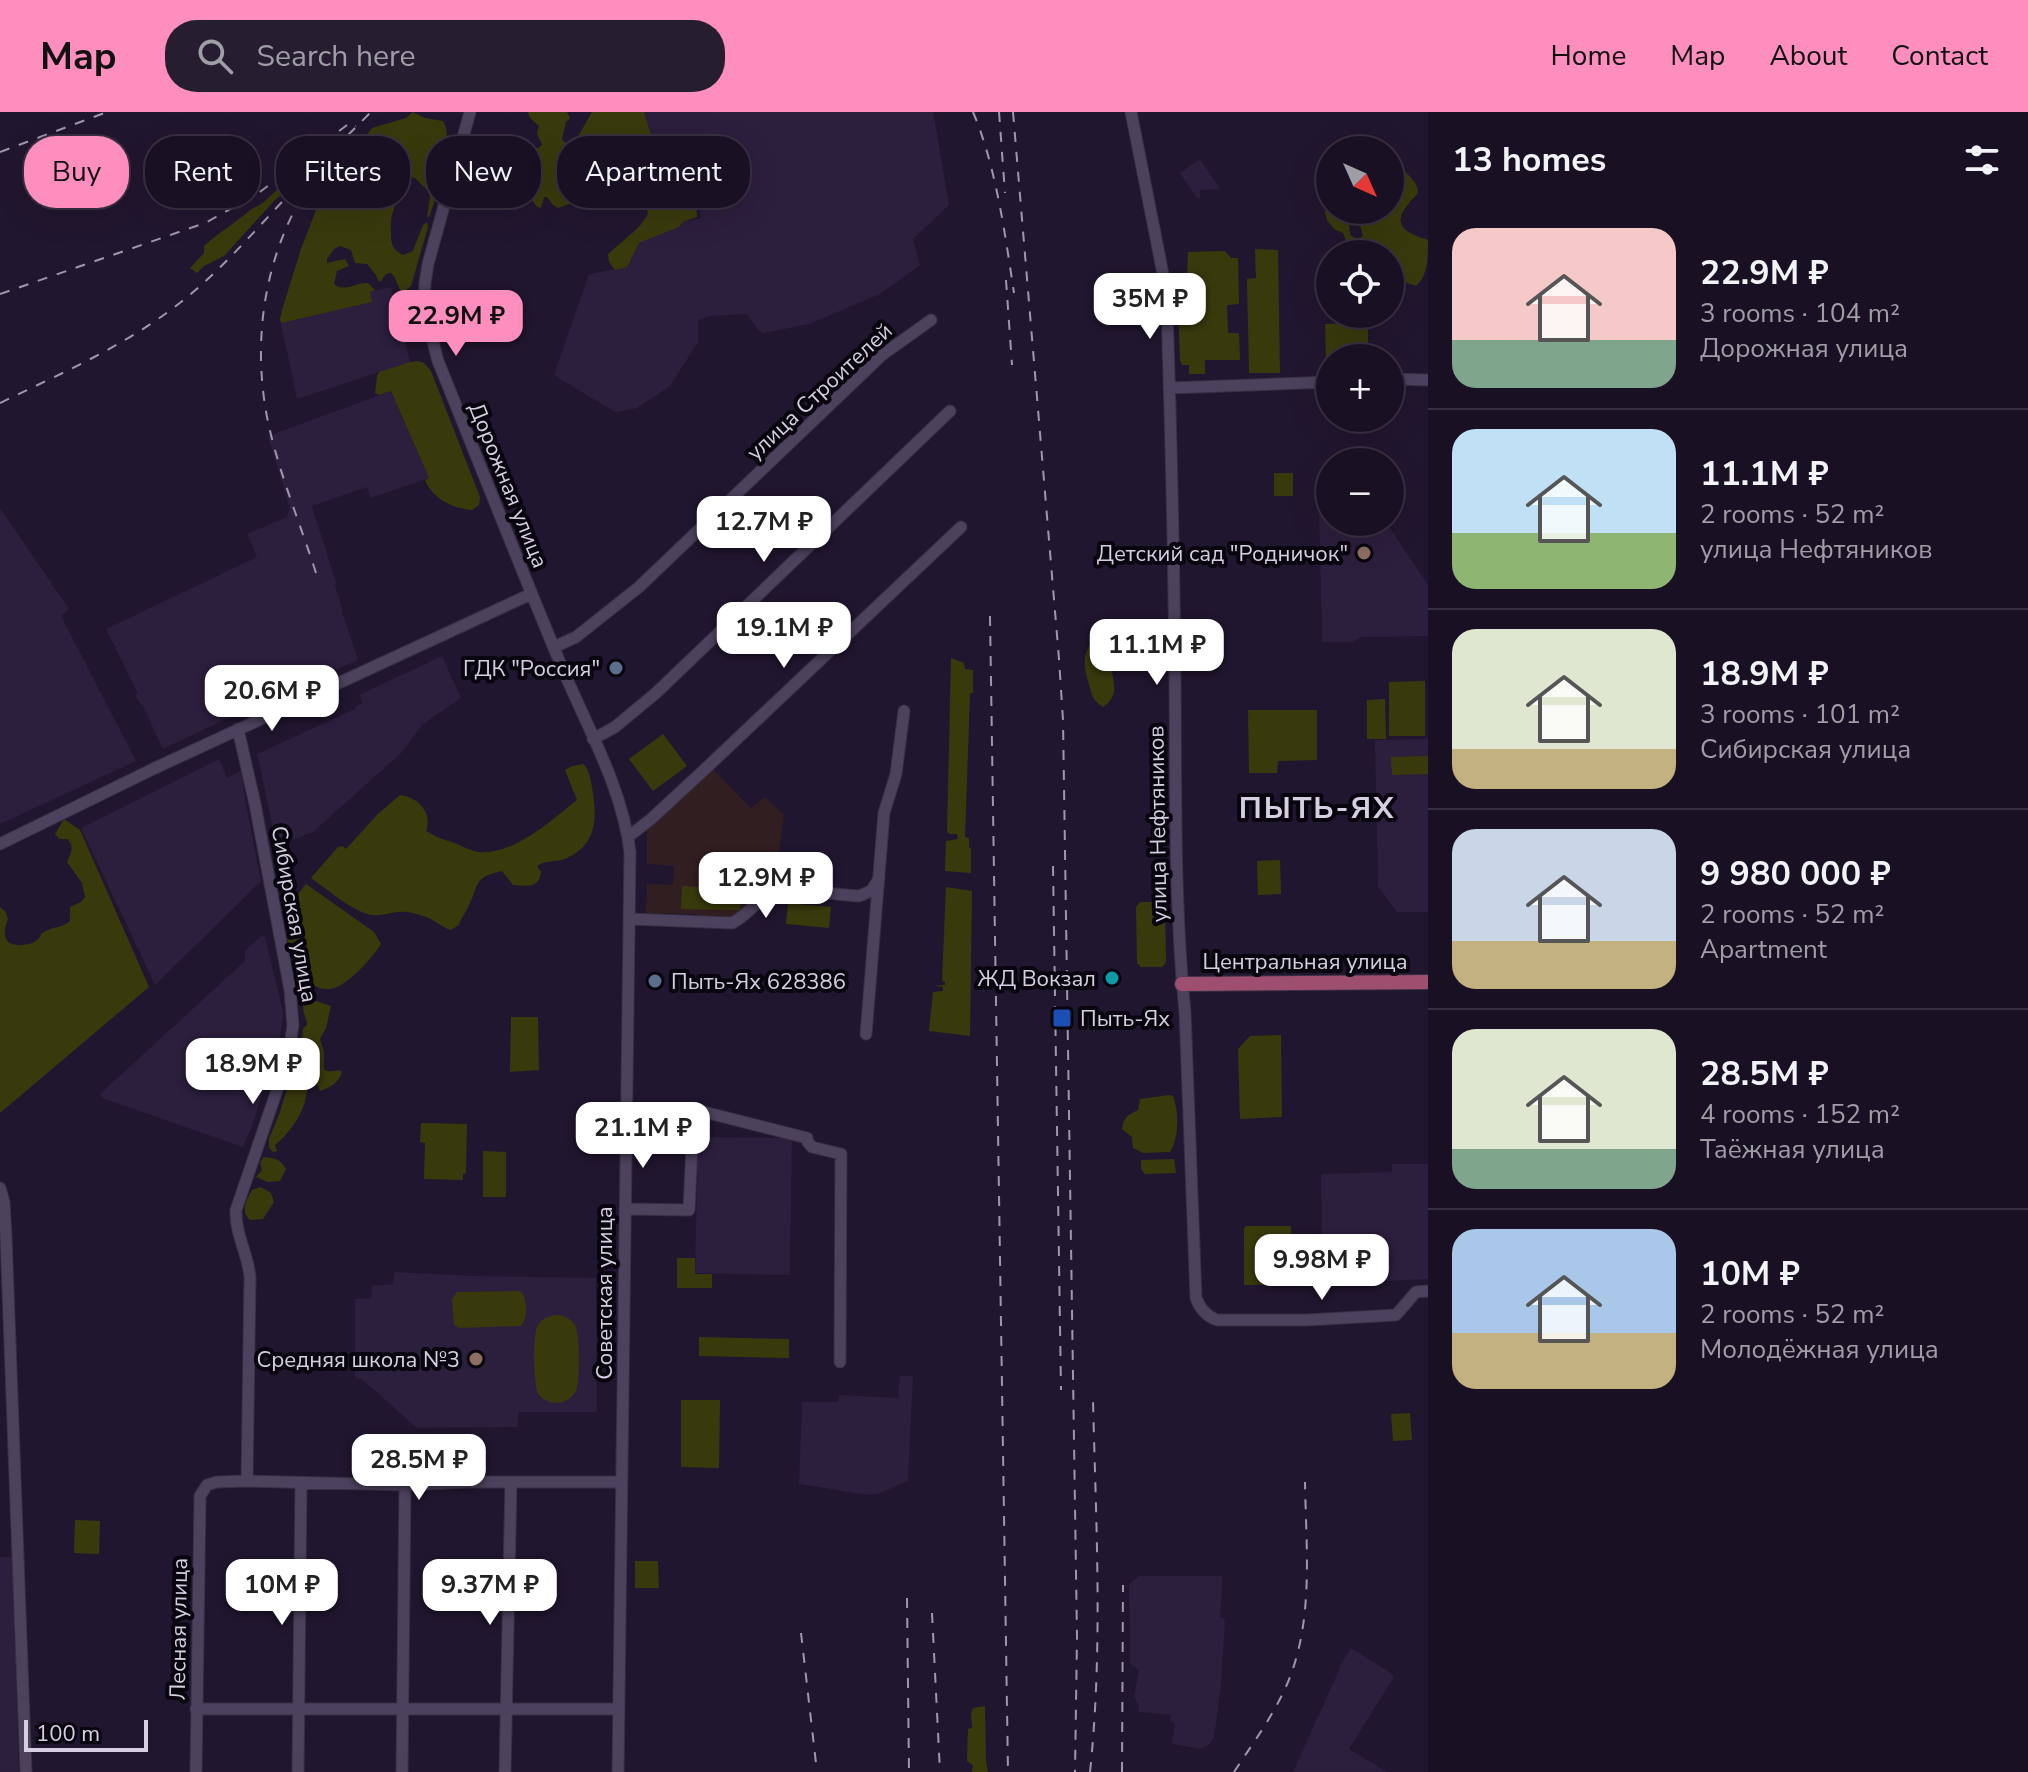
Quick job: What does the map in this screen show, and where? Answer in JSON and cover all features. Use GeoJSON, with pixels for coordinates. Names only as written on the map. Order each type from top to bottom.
{"type":"FeatureCollection","features":[{"type":"Feature","properties":{"kind":"main road","name":"Центральная улица"},"geometry":{"type":"LineString","coordinates":[[1182,984],[1428,982]]}},
{"type":"Feature","properties":{"kind":"street","name":"Дорожная улица"},"geometry":{"type":"LineString","coordinates":[[470,112],[428,264],[424,307],[438,361],[531,594]]}},
{"type":"Feature","properties":{"kind":"street","name":"улица Нефтяников"},"geometry":{"type":"LineString","coordinates":[[1131,112],[1164,279],[1182,984],[1196,1298],[1203,1311],[1217,1320],[1307,1320],[1396,1315],[1416,1292],[1428,1291]]}},
{"type":"Feature","properties":{"kind":"street","name":"улица Строителей"},"geometry":{"type":"LineString","coordinates":[[554,647],[576,637],[639,587],[882,355],[931,320]]}},
{"type":"Feature","properties":{"kind":"street"},"geometry":{"type":"LineString","coordinates":[[1404,379],[1428,380]]}},
{"type":"Feature","properties":{"kind":"street"},"geometry":{"type":"LineString","coordinates":[[1169,388],[1316,383]]}},
{"type":"Feature","properties":{"kind":"street"},"geometry":{"type":"LineString","coordinates":[[593,739],[615,727],[656,693],[950,411]]}},
{"type":"Feature","properties":{"kind":"street"},"geometry":{"type":"LineString","coordinates":[[628,837],[693,780],[961,527]]}},
{"type":"Feature","properties":{"kind":"street","name":"Советская улица"},"geometry":{"type":"LineString","coordinates":[[531,594],[618,798],[628,837],[631,869],[618,1772]]}},
{"type":"Feature","properties":{"kind":"street"},"geometry":{"type":"LineString","coordinates":[[0,844],[238,729],[531,594]]}},
{"type":"Feature","properties":{"kind":"street"},"geometry":{"type":"LineString","coordinates":[[866,1034],[884,813],[895,779],[904,711]]}},
{"type":"Feature","properties":{"kind":"street","name":"Сибирская улица"},"geometry":{"type":"LineString","coordinates":[[238,729],[290,990],[293,1025],[288,1058],[236,1210],[237,1230],[250,1277],[247,1481]]}},
{"type":"Feature","properties":{"kind":"street"},"geometry":{"type":"LineString","coordinates":[[630,919],[732,923],[777,892],[859,896],[871,891],[879,879]]}},
{"type":"Feature","properties":{"kind":"street"},"geometry":{"type":"LineString","coordinates":[[625,1209],[689,1210],[692,1146],[704,1112],[807,1138],[812,1147],[841,1154],[840,1362]]}},
{"type":"Feature","properties":{"kind":"street"},"geometry":{"type":"LineString","coordinates":[[0,1188],[6,1236],[26,1772]]}},
{"type":"Feature","properties":{"kind":"street"},"geometry":{"type":"LineString","coordinates":[[247,1481],[405,1485],[622,1482]]}},
{"type":"Feature","properties":{"kind":"street","name":"Лесная улица"},"geometry":{"type":"LineString","coordinates":[[196,1772],[200,1496],[204,1487],[211,1483],[247,1481]]}},
{"type":"Feature","properties":{"kind":"street"},"geometry":{"type":"LineString","coordinates":[[505,1772],[511,1482]]}},
{"type":"Feature","properties":{"kind":"street"},"geometry":{"type":"LineString","coordinates":[[298,1772],[301,1483]]}},
{"type":"Feature","properties":{"kind":"street"},"geometry":{"type":"LineString","coordinates":[[402,1772],[405,1485]]}},
{"type":"Feature","properties":{"kind":"street"},"geometry":{"type":"LineString","coordinates":[[196,1709],[619,1709]]}},
{"type":"Feature","properties":{"kind":"shaded area"},"geometry":{"type":"Polygon","coordinates":[[[413,112],[443,121],[446,130],[447,136],[426,136],[426,189],[415,178],[410,178],[410,136],[366,136],[372,128],[406,118],[413,112]]]}},
{"type":"Feature","properties":{"kind":"shaded area"},"geometry":{"type":"Polygon","coordinates":[[[528,112],[567,112],[570,118],[563,136],[557,136],[557,207],[544,197],[541,208],[542,144],[541,136],[537,134],[539,126],[528,112]]]}},
{"type":"Feature","properties":{"kind":"shaded area"},"geometry":{"type":"Polygon","coordinates":[[[592,112],[644,112],[651,135],[578,136],[592,112]]]}},
{"type":"Feature","properties":{"kind":"shaded area"},"geometry":{"type":"Polygon","coordinates":[[[644,112],[933,112],[949,205],[913,239],[920,265],[880,294],[809,324],[764,333],[747,314],[698,320],[698,342],[670,386],[637,408],[615,412],[554,375],[589,274],[627,267],[639,243],[679,227],[683,222],[701,218],[699,208],[750,208],[750,136],[651,135],[644,112]]]}},
{"type":"Feature","properties":{"kind":"shaded area"},"geometry":{"type":"Polygon","coordinates":[[[1200,159],[1220,189],[1200,190],[1200,198],[1197,198],[1180,173],[1200,159]]]}},
{"type":"Feature","properties":{"kind":"shaded area"},"geometry":{"type":"Polygon","coordinates":[[[1404,170],[1416,184],[1416,196],[1404,210],[1404,170]]]}},
{"type":"Feature","properties":{"kind":"shaded area"},"geometry":{"type":"Polygon","coordinates":[[[276,191],[276,199],[224,256],[197,273],[190,268],[204,253],[204,246],[209,241],[276,191]]]}},
{"type":"Feature","properties":{"kind":"shaded area"},"geometry":{"type":"Polygon","coordinates":[[[317,208],[394,208],[392,244],[403,255],[413,251],[427,222],[428,227],[411,286],[405,291],[400,290],[390,273],[379,282],[367,264],[355,263],[351,250],[340,246],[334,249],[327,263],[345,259],[349,266],[337,271],[334,284],[342,288],[368,283],[375,290],[370,292],[372,302],[281,323],[282,310],[317,208]]]}},
{"type":"Feature","properties":{"kind":"shaded area"},"geometry":{"type":"Polygon","coordinates":[[[646,208],[696,208],[697,217],[639,243],[627,267],[615,270],[608,254],[638,228],[648,212],[646,208]]]}},
{"type":"Feature","properties":{"kind":"shaded area"},"geometry":{"type":"Polygon","coordinates":[[[1330,224],[1349,224],[1350,235],[1359,240],[1346,240],[1343,233],[1330,224]]]}},
{"type":"Feature","properties":{"kind":"shaded area"},"geometry":{"type":"Polygon","coordinates":[[[1402,224],[1407,231],[1428,240],[1425,272],[1416,286],[1404,282],[1404,240],[1359,240],[1363,235],[1360,226],[1402,224]]]}},
{"type":"Feature","properties":{"kind":"shaded area"},"geometry":{"type":"Polygon","coordinates":[[[1255,249],[1278,250],[1280,373],[1249,373],[1247,279],[1256,278],[1255,249]]]}},
{"type":"Feature","properties":{"kind":"shaded area"},"geometry":{"type":"Polygon","coordinates":[[[1225,251],[1231,258],[1238,258],[1239,304],[1227,305],[1228,333],[1239,333],[1240,360],[1205,360],[1205,374],[1189,374],[1189,365],[1182,365],[1180,360],[1177,278],[1187,277],[1188,252],[1225,251]]]}},
{"type":"Feature","properties":{"kind":"shaded area"},"geometry":{"type":"Polygon","coordinates":[[[391,287],[410,362],[297,399],[281,323],[371,302],[370,292],[391,287]]]}},
{"type":"Feature","properties":{"kind":"shaded area"},"geometry":{"type":"Polygon","coordinates":[[[1325,328],[1368,328],[1368,344],[1326,344],[1325,328]]]}},
{"type":"Feature","properties":{"kind":"shaded area"},"geometry":{"type":"Polygon","coordinates":[[[418,361],[431,371],[480,497],[479,505],[472,510],[450,505],[428,487],[425,480],[429,478],[391,391],[379,395],[375,393],[379,372],[418,361]]]}},
{"type":"Feature","properties":{"kind":"shaded area"},"geometry":{"type":"Polygon","coordinates":[[[391,391],[429,478],[371,498],[367,487],[312,506],[358,660],[163,749],[106,629],[257,557],[247,534],[287,517],[290,508],[268,436],[391,391]]]}},
{"type":"Feature","properties":{"kind":"shaded area"},"geometry":{"type":"Polygon","coordinates":[[[1274,473],[1293,473],[1293,496],[1274,496],[1274,473]]]}},
{"type":"Feature","properties":{"kind":"shaded area"},"geometry":{"type":"Polygon","coordinates":[[[0,508],[69,609],[61,616],[136,761],[0,824],[0,508]]]}},
{"type":"Feature","properties":{"kind":"shaded area","name":"Детский сад \"Родничок\""},"geometry":{"type":"Polygon","coordinates":[[[1320,536],[1395,536],[1428,585],[1428,636],[1361,637],[1352,642],[1322,642],[1320,536]]]}},
{"type":"Feature","properties":{"kind":"shaded area"},"geometry":{"type":"Polygon","coordinates":[[[1095,638],[1108,647],[1114,656],[1113,695],[1103,707],[1093,697],[1085,665],[1086,654],[1095,638]]]}},
{"type":"Feature","properties":{"kind":"shaded area"},"geometry":{"type":"Polygon","coordinates":[[[442,656],[461,698],[423,724],[401,753],[313,832],[277,846],[257,754],[355,709],[363,703],[359,695],[442,656]]]}},
{"type":"Feature","properties":{"kind":"shaded area"},"geometry":{"type":"Polygon","coordinates":[[[951,658],[964,663],[965,669],[973,670],[965,837],[969,838],[971,848],[971,873],[945,871],[946,841],[958,839],[957,834],[947,832],[951,658]]]}},
{"type":"Feature","properties":{"kind":"shaded area"},"geometry":{"type":"Polygon","coordinates":[[[1425,681],[1425,736],[1389,736],[1389,682],[1425,681]]]}},
{"type":"Feature","properties":{"kind":"shaded area"},"geometry":{"type":"Polygon","coordinates":[[[1385,699],[1386,739],[1367,739],[1367,700],[1385,699]]]}},
{"type":"Feature","properties":{"kind":"shaded area"},"geometry":{"type":"Polygon","coordinates":[[[1248,710],[1317,710],[1317,760],[1278,761],[1277,773],[1249,773],[1248,710]]]}},
{"type":"Feature","properties":{"kind":"shaded area"},"geometry":{"type":"Polygon","coordinates":[[[663,734],[687,766],[653,791],[629,759],[663,734]]]}},
{"type":"Feature","properties":{"kind":"shaded area"},"geometry":{"type":"Polygon","coordinates":[[[1428,739],[1428,912],[1397,912],[1378,886],[1375,740],[1428,739]]]}},
{"type":"Feature","properties":{"kind":"shaded area"},"geometry":{"type":"Polygon","coordinates":[[[1428,756],[1428,774],[1392,775],[1391,757],[1428,756]]]}},
{"type":"Feature","properties":{"kind":"shaded area"},"geometry":{"type":"Polygon","coordinates":[[[219,759],[227,778],[242,770],[261,881],[155,985],[81,828],[219,759]]]}},
{"type":"Feature","properties":{"kind":"shaded area"},"geometry":{"type":"Polygon","coordinates":[[[584,764],[590,778],[595,808],[593,828],[585,845],[567,858],[537,866],[541,872],[535,884],[513,885],[502,871],[485,876],[478,883],[459,925],[451,930],[410,912],[365,913],[311,878],[338,847],[346,849],[400,795],[413,799],[426,812],[426,831],[469,850],[491,852],[518,843],[577,800],[565,770],[584,764]]]}},
{"type":"Feature","properties":{"kind":"shaded area"},"geometry":{"type":"Polygon","coordinates":[[[713,769],[751,808],[765,797],[784,815],[777,880],[733,920],[696,918],[696,914],[646,913],[647,884],[673,885],[674,866],[647,864],[647,828],[713,769]]]}},
{"type":"Feature","properties":{"kind":"shaded area"},"geometry":{"type":"Polygon","coordinates":[[[64,819],[80,830],[149,987],[0,1113],[0,907],[8,919],[6,938],[16,945],[33,943],[46,931],[70,921],[70,907],[85,897],[82,883],[67,862],[71,844],[55,834],[64,819]]]}},
{"type":"Feature","properties":{"kind":"shaded area"},"geometry":{"type":"Polygon","coordinates":[[[1280,860],[1281,894],[1258,895],[1257,861],[1280,860]]]}},
{"type":"Feature","properties":{"kind":"shaded area"},"geometry":{"type":"Polygon","coordinates":[[[306,884],[374,932],[381,944],[351,977],[330,989],[319,988],[302,974],[287,938],[288,912],[306,884]]]}},
{"type":"Feature","properties":{"kind":"shaded area"},"geometry":{"type":"Polygon","coordinates":[[[682,886],[741,891],[740,910],[681,909],[682,886]]]}},
{"type":"Feature","properties":{"kind":"shaded area"},"geometry":{"type":"Polygon","coordinates":[[[946,887],[972,891],[970,1036],[929,1031],[933,992],[943,991],[943,987],[934,986],[945,985],[942,981],[946,887]]]}},
{"type":"Feature","properties":{"kind":"shaded area"},"geometry":{"type":"Polygon","coordinates":[[[1140,902],[1162,902],[1165,908],[1166,960],[1162,967],[1141,967],[1137,963],[1136,907],[1140,902]]]}},
{"type":"Feature","properties":{"kind":"shaded area"},"geometry":{"type":"Polygon","coordinates":[[[788,903],[831,907],[829,928],[786,924],[788,903]]]}},
{"type":"Feature","properties":{"kind":"shaded area"},"geometry":{"type":"Polygon","coordinates":[[[261,936],[265,937],[283,1012],[280,1040],[243,1147],[102,1098],[100,1094],[245,961],[245,951],[261,936]]]}},
{"type":"Feature","properties":{"kind":"shaded area"},"geometry":{"type":"Polygon","coordinates":[[[307,998],[331,1006],[320,1039],[324,1068],[342,1072],[337,1082],[320,1091],[316,1080],[307,1082],[306,1099],[299,1116],[275,1145],[277,1151],[273,1152],[269,1148],[269,1139],[280,1112],[303,1029],[307,1025],[303,1008],[307,998]]]}},
{"type":"Feature","properties":{"kind":"shaded area"},"geometry":{"type":"Polygon","coordinates":[[[511,1017],[538,1017],[539,1070],[510,1072],[511,1017]]]}},
{"type":"Feature","properties":{"kind":"shaded area"},"geometry":{"type":"Polygon","coordinates":[[[1281,1035],[1282,1117],[1240,1119],[1238,1049],[1250,1036],[1281,1035]]]}},
{"type":"Feature","properties":{"kind":"shaded area"},"geometry":{"type":"Polygon","coordinates":[[[1173,1096],[1177,1117],[1175,1140],[1170,1152],[1143,1153],[1133,1148],[1132,1137],[1122,1129],[1125,1119],[1138,1110],[1140,1099],[1173,1096]]]}},
{"type":"Feature","properties":{"kind":"shaded area"},"geometry":{"type":"Polygon","coordinates":[[[421,1123],[467,1124],[466,1173],[463,1180],[424,1179],[425,1143],[420,1142],[421,1123]]]}},
{"type":"Feature","properties":{"kind":"shaded area"},"geometry":{"type":"Polygon","coordinates":[[[701,1137],[792,1138],[790,1275],[695,1273],[698,1143],[701,1137]]]}},
{"type":"Feature","properties":{"kind":"shaded area"},"geometry":{"type":"Polygon","coordinates":[[[483,1151],[506,1152],[506,1197],[483,1197],[483,1151]]]}},
{"type":"Feature","properties":{"kind":"shaded area"},"geometry":{"type":"Polygon","coordinates":[[[264,1157],[277,1160],[286,1169],[280,1181],[268,1182],[256,1177],[262,1170],[260,1162],[264,1157]]]}},
{"type":"Feature","properties":{"kind":"shaded area"},"geometry":{"type":"Polygon","coordinates":[[[1174,1159],[1176,1173],[1145,1174],[1141,1169],[1141,1160],[1174,1159]]]}},
{"type":"Feature","properties":{"kind":"shaded area"},"geometry":{"type":"Polygon","coordinates":[[[1392,1164],[1428,1164],[1428,1279],[1322,1284],[1321,1174],[1392,1172],[1392,1164]]]}},
{"type":"Feature","properties":{"kind":"shaded area"},"geometry":{"type":"Polygon","coordinates":[[[261,1187],[271,1193],[274,1202],[263,1219],[250,1220],[245,1213],[246,1202],[252,1190],[261,1187]]]}},
{"type":"Feature","properties":{"kind":"shaded area"},"geometry":{"type":"Polygon","coordinates":[[[1246,1226],[1291,1226],[1293,1285],[1244,1285],[1246,1226]]]}},
{"type":"Feature","properties":{"kind":"shaded area"},"geometry":{"type":"Polygon","coordinates":[[[677,1258],[695,1258],[695,1274],[712,1274],[712,1288],[677,1288],[677,1258]]]}},
{"type":"Feature","properties":{"kind":"shaded area","name":"Средняя школа №3"},"geometry":{"type":"Polygon","coordinates":[[[394,1272],[596,1278],[597,1412],[518,1412],[518,1427],[417,1428],[362,1379],[355,1378],[355,1299],[371,1298],[372,1286],[393,1284],[394,1272]]]}},
{"type":"Feature","properties":{"kind":"shaded area"},"geometry":{"type":"Polygon","coordinates":[[[520,1291],[526,1308],[521,1326],[460,1328],[454,1325],[452,1299],[457,1292],[520,1291]]]}},
{"type":"Feature","properties":{"kind":"shaded area"},"geometry":{"type":"Polygon","coordinates":[[[559,1315],[572,1321],[577,1330],[578,1378],[572,1397],[554,1403],[541,1397],[536,1388],[535,1340],[541,1321],[559,1315]]]}},
{"type":"Feature","properties":{"kind":"shaded area"},"geometry":{"type":"Polygon","coordinates":[[[699,1337],[789,1339],[789,1358],[699,1356],[699,1337]]]}},
{"type":"Feature","properties":{"kind":"shaded area"},"geometry":{"type":"Polygon","coordinates":[[[900,1376],[913,1376],[908,1481],[868,1495],[799,1484],[802,1402],[838,1402],[839,1395],[898,1398],[900,1376]]]}},
{"type":"Feature","properties":{"kind":"shaded area"},"geometry":{"type":"Polygon","coordinates":[[[681,1400],[720,1400],[719,1468],[681,1467],[681,1400]]]}},
{"type":"Feature","properties":{"kind":"shaded area"},"geometry":{"type":"Polygon","coordinates":[[[1410,1413],[1412,1440],[1393,1441],[1391,1414],[1410,1413]]]}},
{"type":"Feature","properties":{"kind":"shaded area"},"geometry":{"type":"Polygon","coordinates":[[[75,1520],[100,1521],[99,1554],[74,1553],[75,1520]]]}},
{"type":"Feature","properties":{"kind":"shaded area"},"geometry":{"type":"Polygon","coordinates":[[[0,1557],[12,1557],[19,1772],[0,1772],[0,1557]]]}},
{"type":"Feature","properties":{"kind":"shaded area"},"geometry":{"type":"Polygon","coordinates":[[[635,1561],[658,1561],[659,1588],[635,1588],[635,1561]]]}},
{"type":"Feature","properties":{"kind":"shaded area"},"geometry":{"type":"Polygon","coordinates":[[[1139,1576],[1223,1576],[1220,1618],[1224,1618],[1225,1624],[1221,1685],[1214,1737],[1210,1744],[1201,1749],[1172,1744],[1175,1723],[1170,1722],[1171,1715],[1139,1712],[1134,1696],[1139,1670],[1130,1664],[1129,1584],[1139,1576]]]}},
{"type":"Feature","properties":{"kind":"shaded area"},"geometry":{"type":"Polygon","coordinates":[[[1351,1648],[1394,1677],[1349,1749],[1387,1772],[1293,1772],[1339,1667],[1351,1648]]]}},
{"type":"Feature","properties":{"kind":"shaded area"},"geometry":{"type":"Polygon","coordinates":[[[985,1706],[988,1772],[972,1772],[973,1765],[967,1761],[971,1713],[973,1708],[985,1706]]]}},
{"type":"Feature","properties":{"kind":"railway"},"geometry":{"type":"LineString","coordinates":[[0,152],[107,112]]}},
{"type":"Feature","properties":{"kind":"railway"},"geometry":{"type":"LineString","coordinates":[[348,135],[371,112]]}},
{"type":"Feature","properties":{"kind":"railway"},"geometry":{"type":"LineString","coordinates":[[973,112],[994,177],[1014,293]]}},
{"type":"Feature","properties":{"kind":"railway"},"geometry":{"type":"LineString","coordinates":[[999,112],[1005,193]]}},
{"type":"Feature","properties":{"kind":"railway"},"geometry":{"type":"LineString","coordinates":[[1013,112],[1063,720],[1077,1637],[1075,1772]]}},
{"type":"Feature","properties":{"kind":"railway"},"geometry":{"type":"LineString","coordinates":[[0,294],[205,223],[256,195],[347,125]]}},
{"type":"Feature","properties":{"kind":"railway"},"geometry":{"type":"LineString","coordinates":[[316,573],[268,422],[263,393],[262,333],[270,275],[290,219],[315,176],[356,126]]}},
{"type":"Feature","properties":{"kind":"railway"},"geometry":{"type":"LineString","coordinates":[[0,403],[139,332],[214,273],[277,208]]}},
{"type":"Feature","properties":{"kind":"railway"},"geometry":{"type":"LineString","coordinates":[[1006,280],[1012,365]]}},
{"type":"Feature","properties":{"kind":"railway"},"geometry":{"type":"LineString","coordinates":[[990,616],[1008,1772]]}},
{"type":"Feature","properties":{"kind":"railway"},"geometry":{"type":"LineString","coordinates":[[1053,866],[1061,1390]]}},
{"type":"Feature","properties":{"kind":"railway"},"geometry":{"type":"LineString","coordinates":[[1090,1772],[1097,1633],[1093,1400]]}},
{"type":"Feature","properties":{"kind":"railway"},"geometry":{"type":"LineString","coordinates":[[1234,1772],[1288,1682],[1302,1634],[1307,1584],[1305,1482]]}},
{"type":"Feature","properties":{"kind":"railway"},"geometry":{"type":"LineString","coordinates":[[1122,1772],[1123,1585]]}},
{"type":"Feature","properties":{"kind":"railway"},"geometry":{"type":"LineString","coordinates":[[907,1598],[909,1772]]}},
{"type":"Feature","properties":{"kind":"railway"},"geometry":{"type":"LineString","coordinates":[[932,1613],[940,1772]]}},
{"type":"Feature","properties":{"kind":"railway"},"geometry":{"type":"LineString","coordinates":[[801,1633],[817,1772]]}},
{"type":"Feature","properties":{"kind":"place","name":"Детский сад \"Родничок\""},"geometry":{"type":"Point","coordinates":[1364,553]}},
{"type":"Feature","properties":{"kind":"place","name":"ГДК \"Россия\""},"geometry":{"type":"Point","coordinates":[616,668]}},
{"type":"Feature","properties":{"kind":"place","name":"ЖД Вокзал"},"geometry":{"type":"Point","coordinates":[1112,978]}},
{"type":"Feature","properties":{"kind":"place","name":"Пыть-Ях 628386"},"geometry":{"type":"Point","coordinates":[655,981]}},
{"type":"Feature","properties":{"kind":"place","name":"Пыть-Ях"},"geometry":{"type":"Point","coordinates":[1062,1018]}},
{"type":"Feature","properties":{"kind":"place","name":"Средняя школа №3"},"geometry":{"type":"Point","coordinates":[476,1359]}},
{"type":"Feature","properties":{"kind":"district","name":"ПЫТЬ-ЯХ"},"geometry":{"type":"Point","coordinates":[1317,808]}}]}
